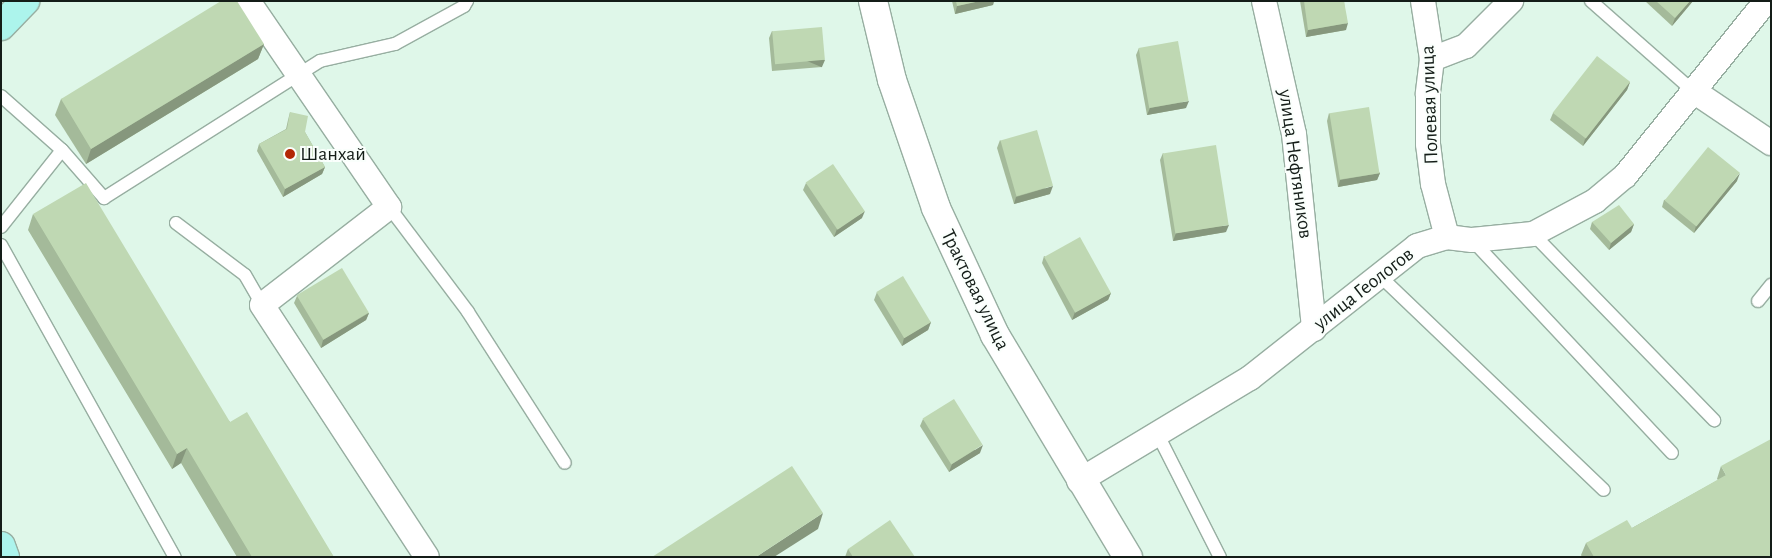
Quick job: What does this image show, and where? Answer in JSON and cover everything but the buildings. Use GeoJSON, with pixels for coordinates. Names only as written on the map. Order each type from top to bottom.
{"type":"FeatureCollection","features":[{"type":"Feature","properties":{"kind":"main road"},"geometry":{"type":"LineString","coordinates":[[1,26],[25,1]]}},
{"type":"Feature","properties":{"kind":"main road"},"geometry":{"type":"LineString","coordinates":[[1,546],[6,557]]}},
{"type":"Feature","properties":{"kind":"street"},"geometry":{"type":"LineString","coordinates":[[248,1],[299,73],[388,207],[262,304],[426,557]]}},
{"type":"Feature","properties":{"kind":"street","name":"Трактовая улица"},"geometry":{"type":"LineString","coordinates":[[873,1],[892,80],[936,208],[994,335],[1079,481],[1128,557]]}},
{"type":"Feature","properties":{"kind":"street","name":"улица Нефтяников"},"geometry":{"type":"LineString","coordinates":[[1264,1],[1294,134],[1314,329]]}},
{"type":"Feature","properties":{"kind":"street","name":"Полевая улица"},"geometry":{"type":"LineString","coordinates":[[1423,1],[1432,59],[1428,94],[1428,144],[1433,184],[1448,237]]}},
{"type":"Feature","properties":{"kind":"street"},"geometry":{"type":"LineString","coordinates":[[1432,59],[1466,46],[1511,1]]}},
{"type":"Feature","properties":{"kind":"street","name":"улица Геологов"},"geometry":{"type":"LineString","coordinates":[[1079,481],[1250,378],[1381,277],[1417,246],[1448,237],[1472,240],[1533,234],[1595,201],[1625,176],[1692,90],[1766,1]]}},
{"type":"Feature","properties":{"kind":"street"},"geometry":{"type":"LineString","coordinates":[[1692,90],[1771,144]]}},
{"type":"Feature","properties":{"kind":"lane"},"geometry":{"type":"LineString","coordinates":[[1,96],[62,150],[104,198],[320,61],[395,44],[464,6],[467,1]]}},
{"type":"Feature","properties":{"kind":"lane"},"geometry":{"type":"LineString","coordinates":[[1591,1],[1692,90]]}},
{"type":"Feature","properties":{"kind":"lane"},"geometry":{"type":"LineString","coordinates":[[1,227],[62,150]]}},
{"type":"Feature","properties":{"kind":"lane"},"geometry":{"type":"LineString","coordinates":[[388,207],[468,312],[565,464]]}},
{"type":"Feature","properties":{"kind":"lane"},"geometry":{"type":"LineString","coordinates":[[176,223],[245,275],[262,304]]}},
{"type":"Feature","properties":{"kind":"lane"},"geometry":{"type":"LineString","coordinates":[[1533,234],[1714,420]]}},
{"type":"Feature","properties":{"kind":"lane"},"geometry":{"type":"LineString","coordinates":[[1472,240],[1672,453]]}},
{"type":"Feature","properties":{"kind":"lane"},"geometry":{"type":"LineString","coordinates":[[1,245],[175,557]]}},
{"type":"Feature","properties":{"kind":"lane"},"geometry":{"type":"LineString","coordinates":[[1381,277],[1604,490]]}},
{"type":"Feature","properties":{"kind":"lane"},"geometry":{"type":"LineString","coordinates":[[1758,301],[1771,285]]}},
{"type":"Feature","properties":{"kind":"lane"},"geometry":{"type":"LineString","coordinates":[[1158,435],[1220,557]]}},
{"type":"Feature","properties":{"kind":"place","name":"Шанхай"},"geometry":{"type":"Point","coordinates":[290,154]}}]}
